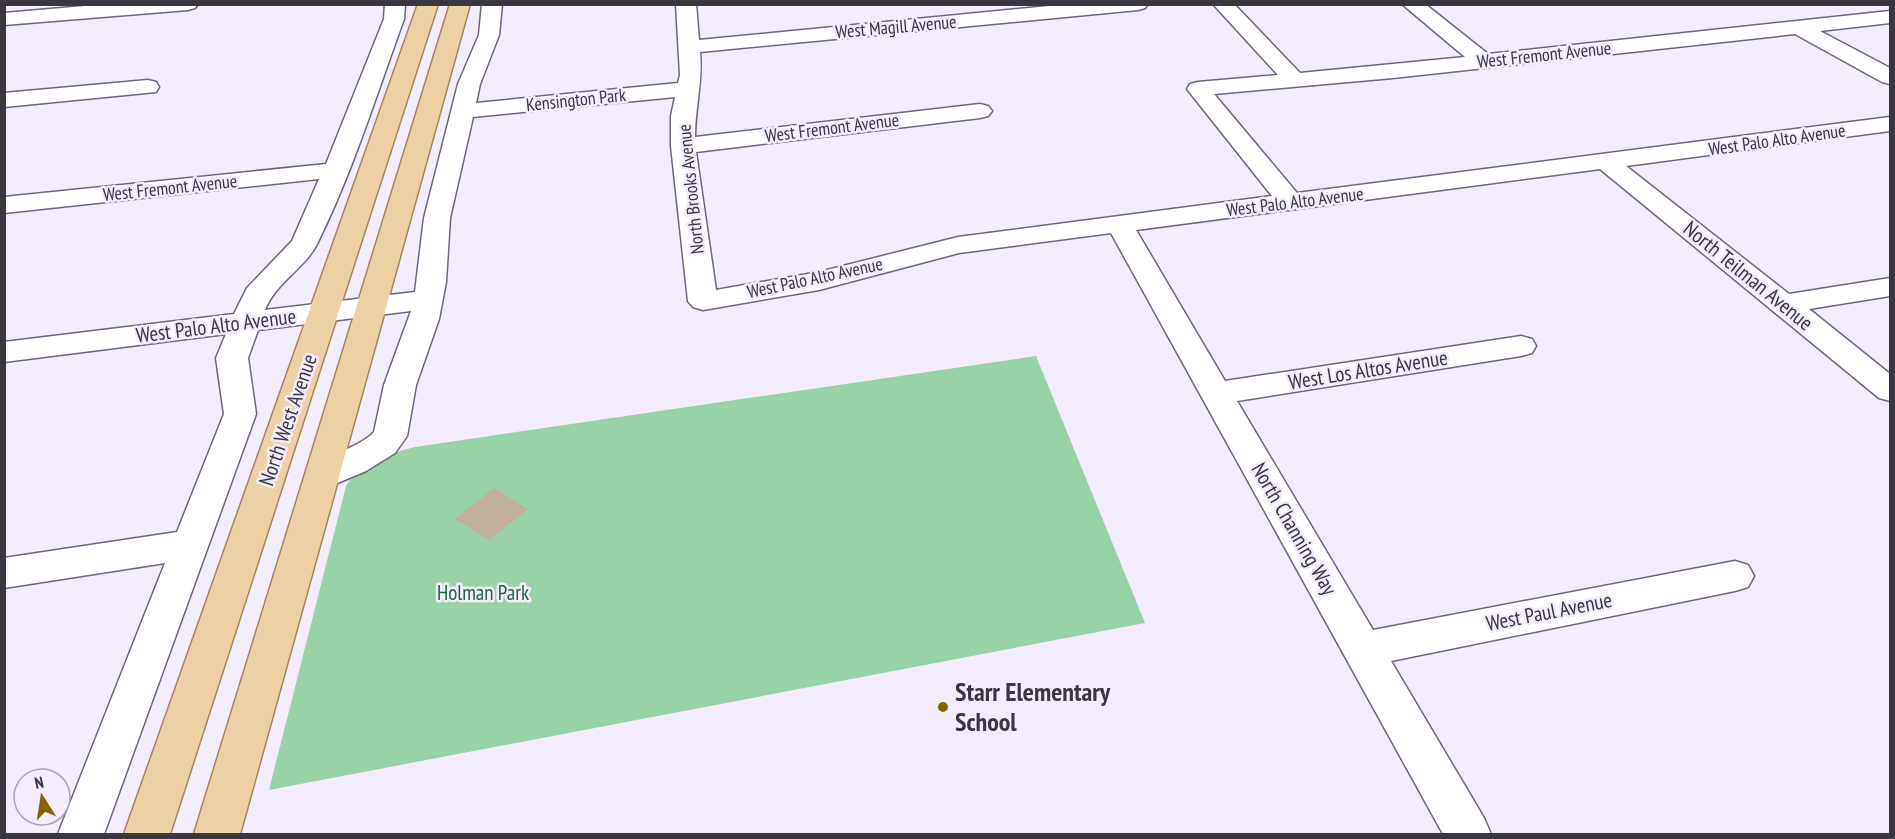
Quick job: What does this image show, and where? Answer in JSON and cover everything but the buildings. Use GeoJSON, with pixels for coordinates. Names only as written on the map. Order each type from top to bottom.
{"type":"FeatureCollection","features":[{"type":"Feature","properties":{"kind":"main road","name":"North West Avenue"},"geometry":{"type":"LineString","coordinates":[[147,834],[324,314],[400,81],[428,4]]}},
{"type":"Feature","properties":{"kind":"main road"},"geometry":{"type":"LineString","coordinates":[[445,4],[438,28],[450,39]]}},
{"type":"Feature","properties":{"kind":"main road"},"geometry":{"type":"LineString","coordinates":[[217,834],[373,308],[460,4]]}},
{"type":"Feature","properties":{"kind":"street"},"geometry":{"type":"LineString","coordinates":[[4,19],[110,8],[188,4]]}},
{"type":"Feature","properties":{"kind":"street"},"geometry":{"type":"LineString","coordinates":[[81,834],[240,414],[232,358],[257,294],[304,244],[336,170],[394,19],[395,4]]}},
{"type":"Feature","properties":{"kind":"street"},"geometry":{"type":"LineString","coordinates":[[323,476],[354,462],[383,444],[390,436],[400,386],[424,319],[432,282],[437,218],[469,84],[489,35],[492,4]]}},
{"type":"Feature","properties":{"kind":"street","name":"North Brooks Avenue"},"geometry":{"type":"LineString","coordinates":[[686,4],[691,75],[683,116],[683,146],[703,301]]}},
{"type":"Feature","properties":{"kind":"street"},"geometry":{"type":"LineString","coordinates":[[895,4],[904,27]]}},
{"type":"Feature","properties":{"kind":"street","name":"West Magill Avenue"},"geometry":{"type":"LineString","coordinates":[[689,47],[1138,4]]}},
{"type":"Feature","properties":{"kind":"street"},"geometry":{"type":"LineString","coordinates":[[1223,4],[1294,79]]}},
{"type":"Feature","properties":{"kind":"street"},"geometry":{"type":"LineString","coordinates":[[1412,4],[1483,62]]}},
{"type":"Feature","properties":{"kind":"street","name":"West Fremont Avenue"},"geometry":{"type":"LineString","coordinates":[[1290,202],[1198,89],[1483,62],[1890,17]]}},
{"type":"Feature","properties":{"kind":"street"},"geometry":{"type":"LineString","coordinates":[[1798,27],[1890,77]]}},
{"type":"Feature","properties":{"kind":"street"},"geometry":{"type":"LineString","coordinates":[[450,39],[489,35]]}},
{"type":"Feature","properties":{"kind":"street"},"geometry":{"type":"LineString","coordinates":[[4,100],[148,87]]}},
{"type":"Feature","properties":{"kind":"street","name":"Kensington Park"},"geometry":{"type":"LineString","coordinates":[[463,111],[688,89]]}},
{"type":"Feature","properties":{"kind":"street","name":"West Fremont Avenue"},"geometry":{"type":"LineString","coordinates":[[683,146],[980,111]]}},
{"type":"Feature","properties":{"kind":"street","name":"West Palo Alto Avenue"},"geometry":{"type":"LineString","coordinates":[[703,301],[819,281],[958,245],[1890,124]]}},
{"type":"Feature","properties":{"kind":"street","name":"North Teilman Avenue"},"geometry":{"type":"LineString","coordinates":[[1606,162],[1890,390]]}},
{"type":"Feature","properties":{"kind":"street","name":"West Fremont Avenue"},"geometry":{"type":"LineString","coordinates":[[4,205],[336,170]]}},
{"type":"Feature","properties":{"kind":"street","name":"North Channing Way"},"geometry":{"type":"LineString","coordinates":[[1119,224],[1468,834]]}},
{"type":"Feature","properties":{"kind":"street"},"geometry":{"type":"LineString","coordinates":[[1784,304],[1890,287]]}},
{"type":"Feature","properties":{"kind":"street","name":"West Palo Alto Avenue"},"geometry":{"type":"LineString","coordinates":[[4,352],[428,300]]}},
{"type":"Feature","properties":{"kind":"street","name":"West Los Altos Avenue"},"geometry":{"type":"LineString","coordinates":[[1216,393],[1521,346]]}},
{"type":"Feature","properties":{"kind":"street"},"geometry":{"type":"LineString","coordinates":[[4,573],[192,544]]}},
{"type":"Feature","properties":{"kind":"street","name":"West Paul Avenue"},"geometry":{"type":"LineString","coordinates":[[1363,649],[1735,576]]}},
{"type":"Feature","properties":{"kind":"green space","name":"Holman Park"},"geometry":{"type":"Polygon","coordinates":[[[1036,356],[1145,623],[269,790],[346,486],[367,465],[396,452],[415,447],[1036,356]]]}},
{"type":"Feature","properties":{"kind":"place","name":"Starr Elementary School"},"geometry":{"type":"Point","coordinates":[943,707]}}]}
